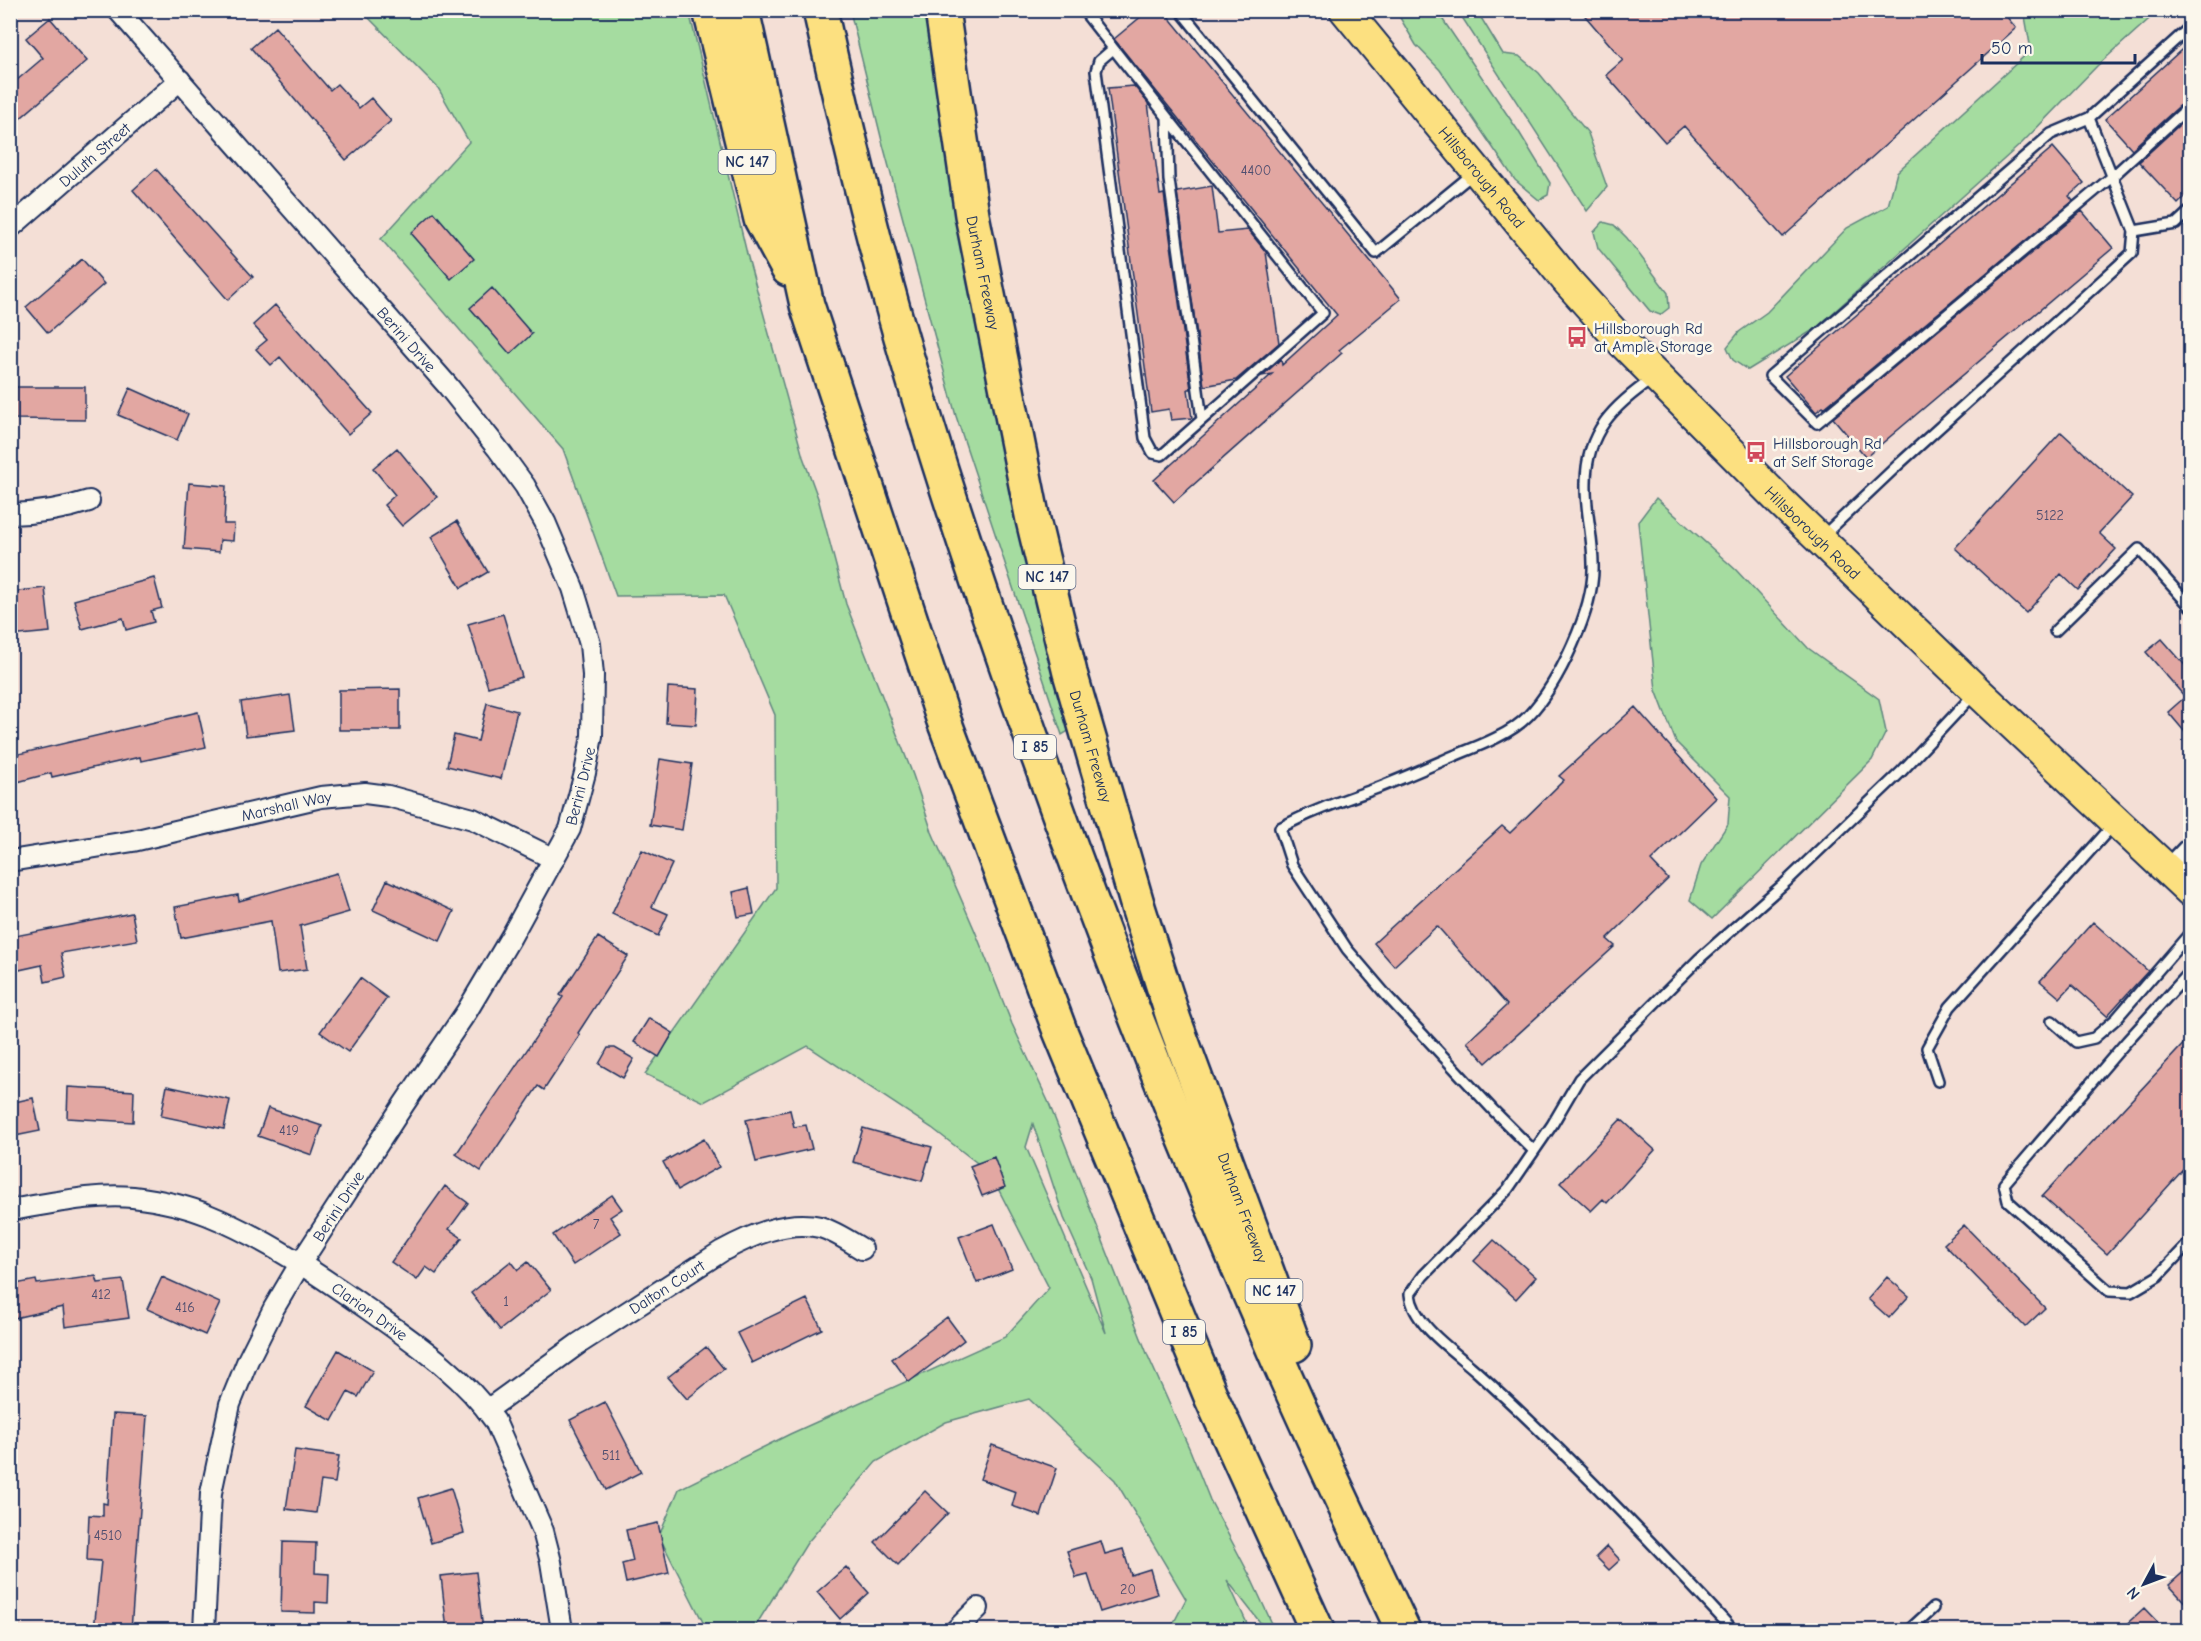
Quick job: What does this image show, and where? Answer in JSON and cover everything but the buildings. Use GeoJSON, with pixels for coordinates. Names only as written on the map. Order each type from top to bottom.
{"type":"FeatureCollection","features":[{"type":"Feature","properties":{"kind":"highway","name":"NC 147"},"geometry":{"type":"LineString","coordinates":[[710,10],[761,219],[807,305]]}},
{"type":"Feature","properties":{"kind":"highway","name":"I 85"},"geometry":{"type":"LineString","coordinates":[[742,10],[807,305],[921,658],[1060,1030],[1212,1399],[1317,1630]]}},
{"type":"Feature","properties":{"kind":"highway","name":"I 85"},"geometry":{"type":"LineString","coordinates":[[820,10],[844,118],[893,309],[945,483],[998,642],[1086,889],[1265,1329],[1322,1458],[1403,1630]]}},
{"type":"Feature","properties":{"kind":"highway","name":"Durham Freeway"},"geometry":{"type":"LineString","coordinates":[[942,10],[972,215],[1034,520],[1070,673],[1138,907],[1174,1020],[1304,1373],[1322,1458]]}},
{"type":"Feature","properties":{"kind":"main road","name":"Hillsborough Road"},"geometry":{"type":"LineString","coordinates":[[1345,10],[1569,283],[1656,376],[1781,502],[2116,822],[2184,872]]}},
{"type":"Feature","properties":{"kind":"street","name":"Berini Drive"},"geometry":{"type":"LineString","coordinates":[[118,10],[448,386],[525,486],[559,553],[586,627],[593,675],[592,736],[570,829],[512,937],[467,1011],[300,1264],[260,1334],[230,1404],[211,1493],[204,1630]]}},
{"type":"Feature","properties":{"kind":"street","name":"Duluth Street"},"geometry":{"type":"LineString","coordinates":[[10,228],[180,80]]}},
{"type":"Feature","properties":{"kind":"street"},"geometry":{"type":"LineString","coordinates":[[10,514],[66,509],[89,501]]}},
{"type":"Feature","properties":{"kind":"street","name":"Marshall Way"},"geometry":{"type":"LineString","coordinates":[[10,861],[133,841],[321,796],[365,793],[388,796],[473,819],[554,859]]}},
{"type":"Feature","properties":{"kind":"street","name":"Clarion Drive"},"geometry":{"type":"LineString","coordinates":[[10,1210],[92,1198],[134,1197],[205,1214],[225,1222],[300,1264],[436,1357],[488,1410],[495,1421],[543,1531],[551,1562],[562,1630]]}},
{"type":"Feature","properties":{"kind":"street","name":"Dalton Court"},"geometry":{"type":"LineString","coordinates":[[488,1410],[578,1344],[722,1251],[746,1238],[772,1230],[820,1227],[862,1249]]}},
{"type":"Feature","properties":{"kind":"street"},"geometry":{"type":"LineString","coordinates":[[956,1630],[978,1608]]}},
{"type":"Feature","properties":{"kind":"lane"},"geometry":{"type":"LineString","coordinates":[[1083,10],[1323,313],[1162,455],[1153,453],[1145,438],[1096,71],[1099,61],[1113,49]]}},
{"type":"Feature","properties":{"kind":"lane"},"geometry":{"type":"LineString","coordinates":[[1180,10],[1377,254],[1477,171]]}},
{"type":"Feature","properties":{"kind":"lane"},"geometry":{"type":"LineString","coordinates":[[2190,27],[2089,118],[2051,134],[1770,376],[1816,423],[2113,176],[2190,106]]}},
{"type":"Feature","properties":{"kind":"lane"},"geometry":{"type":"LineString","coordinates":[[1167,117],[1169,180],[1202,419]]}},
{"type":"Feature","properties":{"kind":"lane"},"geometry":{"type":"LineString","coordinates":[[1820,539],[1899,464],[2132,253],[2134,231],[2089,118]]}},
{"type":"Feature","properties":{"kind":"lane"},"geometry":{"type":"LineString","coordinates":[[2134,231],[2176,224],[2190,211]]}},
{"type":"Feature","properties":{"kind":"lane"},"geometry":{"type":"LineString","coordinates":[[1534,1151],[1387,996],[1347,949],[1292,865],[1280,828],[1300,817],[1406,777],[1494,740],[1527,718],[1553,684],[1589,600],[1594,566],[1586,484],[1588,454],[1599,428],[1621,402],[1656,376]]}},
{"type":"Feature","properties":{"kind":"lane"},"geometry":{"type":"LineString","coordinates":[[2055,632],[2139,549],[2190,606]]}},
{"type":"Feature","properties":{"kind":"lane"},"geometry":{"type":"LineString","coordinates":[[1733,1630],[1621,1510],[1478,1372],[1421,1322],[1411,1306],[1410,1294],[1423,1276],[1508,1189],[1552,1125],[1579,1078],[1700,958],[1786,882],[1902,771],[1977,691]]}},
{"type":"Feature","properties":{"kind":"lane"},"geometry":{"type":"LineString","coordinates":[[1938,1081],[1927,1048],[1950,1007],[2116,822]]}},
{"type":"Feature","properties":{"kind":"lane"},"geometry":{"type":"LineString","coordinates":[[2052,1021],[2076,1041],[2094,1038],[2116,1018],[2190,933]]}},
{"type":"Feature","properties":{"kind":"lane"},"geometry":{"type":"LineString","coordinates":[[2190,972],[2127,1041],[2004,1184],[2008,1201],[2109,1291],[2131,1292],[2158,1276],[2190,1242]]}},
{"type":"Feature","properties":{"kind":"lane"},"geometry":{"type":"LineString","coordinates":[[1909,1630],[1933,1608]]}},
{"type":"Feature","properties":{"kind":"green space"},"geometry":{"type":"Polygon","coordinates":[[[362,11],[689,11],[747,254],[803,457],[818,498],[846,604],[913,775],[932,832],[1012,1024],[1048,1101],[1148,1356],[1210,1500],[1275,1630],[1266,1630],[1227,1580],[1250,1630],[1170,1630],[1186,1599],[1115,1480],[1029,1399],[946,1422],[876,1462],[807,1543],[753,1630],[707,1630],[659,1536],[679,1489],[790,1434],[1005,1337],[1049,1288],[990,1173],[932,1128],[808,1046],[704,1102],[645,1074],[776,888],[775,715],[724,595],[616,596],[563,449],[381,239],[469,142],[438,88],[362,11]],[[1033,1124],[1026,1147],[1106,1333],[1091,1278],[1064,1218],[1033,1124]]]}},
{"type":"Feature","properties":{"kind":"green space"},"geometry":{"type":"Polygon","coordinates":[[[850,11],[926,11],[943,138],[989,389],[1009,482],[1072,729],[1062,735],[956,416],[882,141],[850,11]]]}},
{"type":"Feature","properties":{"kind":"green space"},"geometry":{"type":"Polygon","coordinates":[[[1396,11],[1437,11],[1519,132],[1550,183],[1548,195],[1539,200],[1515,180],[1440,70],[1416,45],[1396,11]]]}},
{"type":"Feature","properties":{"kind":"green space"},"geometry":{"type":"Polygon","coordinates":[[[1458,11],[1477,11],[1503,54],[1519,56],[1539,73],[1588,133],[1607,187],[1587,211],[1458,11]]]}},
{"type":"Feature","properties":{"kind":"green space"},"geometry":{"type":"Polygon","coordinates":[[[2024,11],[2158,11],[2097,66],[2022,143],[1815,329],[1748,370],[1733,360],[1727,347],[1739,332],[1767,312],[1847,228],[1888,206],[1897,172],[2031,50],[2024,11]]]}},
{"type":"Feature","properties":{"kind":"green space"},"geometry":{"type":"Polygon","coordinates":[[[1603,222],[1614,225],[1627,238],[1668,293],[1669,308],[1660,315],[1650,311],[1598,248],[1594,232],[1603,222]]]}},
{"type":"Feature","properties":{"kind":"green space"},"geometry":{"type":"Polygon","coordinates":[[[1656,498],[1736,570],[1808,648],[1879,699],[1886,732],[1872,760],[1712,919],[1690,900],[1701,865],[1728,824],[1730,796],[1676,742],[1656,690],[1638,522],[1656,498]]]}},
{"type":"Feature","properties":{"kind":"place","name":"Hillsborough Rd at Ample Storage"},"geometry":{"type":"Point","coordinates":[1577,337]}},
{"type":"Feature","properties":{"kind":"place","name":"Hillsborough Rd at Self Storage"},"geometry":{"type":"Point","coordinates":[1756,452]}}]}
